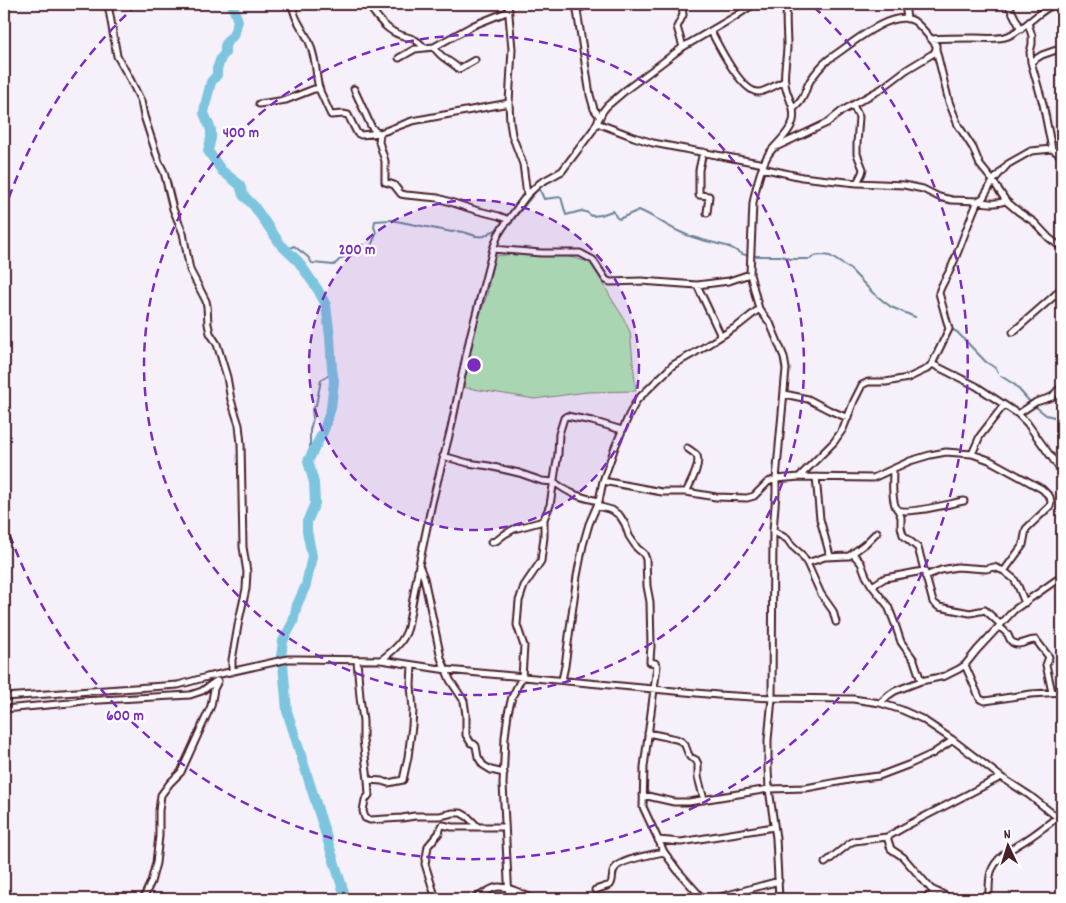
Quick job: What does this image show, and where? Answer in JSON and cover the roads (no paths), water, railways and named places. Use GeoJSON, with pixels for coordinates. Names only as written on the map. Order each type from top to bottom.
{"type":"FeatureCollection","features":[{"type":"Feature","properties":{"kind":"street"},"geometry":{"type":"LineString","coordinates":[[108,4],[117,56],[141,101],[144,116],[164,172],[173,210],[183,233],[190,270],[206,301],[210,333],[217,344],[239,425],[243,547],[247,572],[246,589],[238,620],[232,660],[232,672]]}},
{"type":"Feature","properties":{"kind":"street"},"geometry":{"type":"LineString","coordinates":[[293,4],[294,14],[310,45],[315,61],[316,78],[330,113],[332,115],[348,115],[358,134],[380,133],[412,120],[509,103]]}},
{"type":"Feature","properties":{"kind":"street"},"geometry":{"type":"LineString","coordinates":[[368,4],[385,26],[393,32],[418,41],[423,48]]}},
{"type":"Feature","properties":{"kind":"street"},"geometry":{"type":"LineString","coordinates":[[508,4],[512,49],[509,103],[510,128],[523,164],[528,196]]}},
{"type":"Feature","properties":{"kind":"street"},"geometry":{"type":"LineString","coordinates":[[590,4],[577,7],[590,95],[599,120],[653,143],[703,152],[802,177],[857,184],[904,185],[952,200],[997,204],[1006,201]]}},
{"type":"Feature","properties":{"kind":"street"},"geometry":{"type":"LineString","coordinates":[[682,4],[683,15],[677,27],[683,47]]}},
{"type":"Feature","properties":{"kind":"street"},"geometry":{"type":"LineString","coordinates":[[381,660],[394,650],[406,635],[419,565],[470,336],[498,235],[540,183],[562,171],[573,158],[607,106],[683,47],[754,4]]}},
{"type":"Feature","properties":{"kind":"street"},"geometry":{"type":"LineString","coordinates":[[779,899],[776,838],[769,789],[768,740],[772,698],[773,531],[786,369],[784,357],[770,323],[759,309],[750,274],[753,203],[763,166],[792,124],[793,109],[785,81],[787,4]]}},
{"type":"Feature","properties":{"kind":"street"},"geometry":{"type":"LineString","coordinates":[[905,4],[907,19]]}},
{"type":"Feature","properties":{"kind":"street"},"geometry":{"type":"LineString","coordinates":[[1008,4],[1021,29]]}},
{"type":"Feature","properties":{"kind":"street"},"geometry":{"type":"LineString","coordinates":[[932,39],[998,38],[1007,36],[1021,29],[1049,6],[1056,4]]}},
{"type":"Feature","properties":{"kind":"street"},"geometry":{"type":"LineString","coordinates":[[399,58],[415,49],[434,47],[474,25],[509,11]]}},
{"type":"Feature","properties":{"kind":"street"},"geometry":{"type":"LineString","coordinates":[[793,109],[802,102],[810,82],[829,59],[880,24],[892,20],[913,20],[936,45],[949,102],[958,125],[973,148],[980,164],[1006,201],[1034,222],[1049,238],[1062,248]]}},
{"type":"Feature","properties":{"kind":"street"},"geometry":{"type":"LineString","coordinates":[[1028,23],[1032,36],[1031,62],[1043,104],[1052,148],[1059,154],[1062,154]]}},
{"type":"Feature","properties":{"kind":"street"},"geometry":{"type":"LineString","coordinates":[[711,31],[726,60],[752,90],[763,91],[785,81]]}},
{"type":"Feature","properties":{"kind":"street"},"geometry":{"type":"LineString","coordinates":[[434,47],[440,56],[459,69],[475,60]]}},
{"type":"Feature","properties":{"kind":"street"},"geometry":{"type":"LineString","coordinates":[[1031,62],[1042,55],[1062,48]]}},
{"type":"Feature","properties":{"kind":"street"},"geometry":{"type":"LineString","coordinates":[[773,149],[827,123],[842,111],[881,89],[936,50]]}},
{"type":"Feature","properties":{"kind":"street"},"geometry":{"type":"LineString","coordinates":[[259,104],[286,100],[314,89],[319,89],[320,91]]}},
{"type":"Feature","properties":{"kind":"street"},"geometry":{"type":"LineString","coordinates":[[354,89],[371,126],[380,133]]}},
{"type":"Feature","properties":{"kind":"street"},"geometry":{"type":"LineString","coordinates":[[853,105],[859,117],[857,144],[862,169],[857,184]]}},
{"type":"Feature","properties":{"kind":"street"},"geometry":{"type":"LineString","coordinates":[[380,133],[379,142],[385,161],[385,182],[396,187],[401,194],[438,198],[509,220]]}},
{"type":"Feature","properties":{"kind":"street"},"geometry":{"type":"LineString","coordinates":[[800,477],[834,442],[843,429],[862,385],[868,382],[886,382],[908,378],[927,369],[932,364],[949,329],[940,289],[952,267],[978,201],[983,198],[993,181],[1008,164],[1031,150],[1052,148]]}},
{"type":"Feature","properties":{"kind":"street"},"geometry":{"type":"LineString","coordinates":[[703,152],[699,170],[699,194],[708,196],[706,213]]}},
{"type":"Feature","properties":{"kind":"street"},"geometry":{"type":"LineString","coordinates":[[493,249],[541,254],[580,253],[593,260],[606,280],[610,282],[641,281],[697,284],[730,280],[750,274]]}},
{"type":"Feature","properties":{"kind":"street"},"geometry":{"type":"LineString","coordinates":[[697,284],[721,336]]}},
{"type":"Feature","properties":{"kind":"street"},"geometry":{"type":"LineString","coordinates":[[1013,332],[1062,287]]}},
{"type":"Feature","properties":{"kind":"street"},"geometry":{"type":"LineString","coordinates":[[562,680],[578,568],[589,524],[598,503],[603,481],[622,430],[637,400],[673,365],[739,325],[759,309]]}},
{"type":"Feature","properties":{"kind":"street"},"geometry":{"type":"LineString","coordinates":[[932,364],[976,386],[1018,414],[1062,472]]}},
{"type":"Feature","properties":{"kind":"street"},"geometry":{"type":"LineString","coordinates":[[1018,414],[1036,402],[1052,396],[1062,388]]}},
{"type":"Feature","properties":{"kind":"street"},"geometry":{"type":"LineString","coordinates":[[784,394],[808,399],[848,418]]}},
{"type":"Feature","properties":{"kind":"street"},"geometry":{"type":"LineString","coordinates":[[972,454],[980,436],[1004,405]]}},
{"type":"Feature","properties":{"kind":"street"},"geometry":{"type":"LineString","coordinates":[[509,899],[505,827],[505,737],[512,696],[522,676],[524,646],[517,625],[519,601],[524,586],[540,561],[544,537],[544,520],[550,505],[554,482],[559,434],[564,418],[567,416],[622,430]]}},
{"type":"Feature","properties":{"kind":"street"},"geometry":{"type":"LineString","coordinates":[[686,492],[696,469],[697,459],[696,455],[687,448]]}},
{"type":"Feature","properties":{"kind":"street"},"geometry":{"type":"LineString","coordinates":[[603,481],[662,492],[686,492],[716,497],[747,498],[754,496],[768,482],[776,478],[873,478],[910,461],[938,453],[972,454],[989,460],[1042,489],[1050,497],[1050,506],[1026,529],[1023,545],[1004,571]]}},
{"type":"Feature","properties":{"kind":"street"},"geometry":{"type":"LineString","coordinates":[[443,456],[519,473],[542,481],[554,482],[559,487],[576,496],[598,503],[620,516],[629,536],[637,548],[644,554],[650,602],[650,662],[657,664],[657,666],[644,767],[643,807],[664,852],[703,899]]}},
{"type":"Feature","properties":{"kind":"street"},"geometry":{"type":"LineString","coordinates":[[893,469],[892,488],[895,506],[901,516],[903,536],[918,548],[932,600],[937,606],[970,613],[985,610],[1000,625],[1014,644],[1019,645],[1036,640],[1048,657],[1046,665],[1052,692]]}},
{"type":"Feature","properties":{"kind":"street"},"geometry":{"type":"LineString","coordinates":[[816,477],[820,519],[830,556]]}},
{"type":"Feature","properties":{"kind":"street"},"geometry":{"type":"LineString","coordinates":[[898,510],[920,510],[964,501]]}},
{"type":"Feature","properties":{"kind":"street"},"geometry":{"type":"LineString","coordinates":[[491,542],[496,541],[514,529],[544,520]]}},
{"type":"Feature","properties":{"kind":"street"},"geometry":{"type":"LineString","coordinates":[[773,531],[787,539],[801,554],[821,594],[833,611],[836,622]]}},
{"type":"Feature","properties":{"kind":"street"},"geometry":{"type":"LineString","coordinates":[[807,563],[830,556],[843,557],[853,554],[877,532]]}},
{"type":"Feature","properties":{"kind":"street"},"geometry":{"type":"LineString","coordinates":[[853,554],[861,563],[872,586],[888,606],[901,642],[914,660],[921,681]]}},
{"type":"Feature","properties":{"kind":"street"},"geometry":{"type":"LineString","coordinates":[[419,565],[424,578],[441,658],[450,680],[464,702],[466,735],[470,743],[476,746],[478,757],[483,765],[490,770],[504,773]]}},
{"type":"Feature","properties":{"kind":"street"},"geometry":{"type":"LineString","coordinates":[[872,586],[884,578],[957,567],[986,569],[994,567],[1004,571],[1014,580],[1025,603]]}},
{"type":"Feature","properties":{"kind":"street"},"geometry":{"type":"LineString","coordinates":[[880,703],[895,691],[921,681],[945,676],[965,665],[1014,610],[1062,576]]}},
{"type":"Feature","properties":{"kind":"street"},"geometry":{"type":"LineString","coordinates":[[4,697],[178,685],[288,659],[381,660],[447,670],[718,695],[852,699],[880,703],[902,710],[922,720],[1029,795],[1062,822]]}},
{"type":"Feature","properties":{"kind":"street"},"geometry":{"type":"LineString","coordinates":[[358,660],[363,740],[369,795],[365,800],[363,810],[365,818],[370,820],[461,813],[478,827]]}},
{"type":"Feature","properties":{"kind":"street"},"geometry":{"type":"LineString","coordinates":[[368,780],[388,783],[403,780],[412,726],[412,665]]}},
{"type":"Feature","properties":{"kind":"street"},"geometry":{"type":"LineString","coordinates":[[965,665],[980,699],[985,701],[1031,694],[1062,692]]}},
{"type":"Feature","properties":{"kind":"street"},"geometry":{"type":"LineString","coordinates":[[143,899],[151,882],[156,863],[159,811],[162,795],[181,772],[211,706],[214,689],[225,673]]}},
{"type":"Feature","properties":{"kind":"street"},"geometry":{"type":"LineString","coordinates":[[4,708],[82,701],[190,695],[202,691],[218,681]]}},
{"type":"Feature","properties":{"kind":"street"},"geometry":{"type":"LineString","coordinates":[[648,733],[676,739],[685,745],[688,753],[698,764],[698,777],[704,800]]}},
{"type":"Feature","properties":{"kind":"street"},"geometry":{"type":"LineString","coordinates":[[643,795],[682,803],[769,789],[806,788],[879,776],[932,754],[953,740]]}},
{"type":"Feature","properties":{"kind":"street"},"geometry":{"type":"LineString","coordinates":[[825,862],[854,841],[886,838],[1001,777]]}},
{"type":"Feature","properties":{"kind":"street"},"geometry":{"type":"LineString","coordinates":[[988,899],[992,870],[996,863],[1014,847],[1057,818]]}},
{"type":"Feature","properties":{"kind":"street"},"geometry":{"type":"LineString","coordinates":[[436,899],[425,864],[428,846],[439,833],[440,826],[505,827]]}},
{"type":"Feature","properties":{"kind":"street"},"geometry":{"type":"LineString","coordinates":[[658,840],[681,842],[774,827]]}},
{"type":"Feature","properties":{"kind":"street"},"geometry":{"type":"LineString","coordinates":[[886,838],[891,850],[904,857],[931,890],[942,893],[950,899]]}},
{"type":"Feature","properties":{"kind":"street"},"geometry":{"type":"LineString","coordinates":[[595,890],[612,883],[613,870],[616,866],[664,852]]}},
{"type":"Feature","properties":{"kind":"street"},"geometry":{"type":"LineString","coordinates":[[713,899],[778,881]]}},
{"type":"Feature","properties":{"kind":"street"},"geometry":{"type":"LineString","coordinates":[[472,899],[496,887],[516,890],[533,899]]}},
{"type":"Feature","properties":{"kind":"street"},"geometry":{"type":"LineString","coordinates":[[923,899],[937,892]]}},
{"type":"Feature","properties":{"kind":"waterway"},"geometry":{"type":"LineString","coordinates":[[232,4],[238,21],[233,36],[225,46],[225,53],[221,58],[217,75],[211,82],[205,106],[204,113],[211,130],[208,151],[222,171],[240,185],[243,195],[254,206],[281,245],[298,261],[318,290],[326,305],[334,381],[331,408],[324,430],[308,461],[314,483],[315,503],[307,522],[312,556],[306,585],[297,605],[293,622],[283,641],[281,657]]}},
{"type":"Feature","properties":{"kind":"waterway"},"geometry":{"type":"LineString","coordinates":[[506,224],[510,225],[537,190],[540,190],[544,199],[561,197],[566,215],[581,211],[592,216],[612,211],[619,219],[639,210],[686,235],[729,247],[746,255]]}},
{"type":"Feature","properties":{"kind":"waterway"},"geometry":{"type":"LineString","coordinates":[[286,250],[294,246],[308,257],[312,263],[334,265],[352,252],[368,248],[372,245],[376,235],[375,221],[391,220],[452,232],[461,231],[480,237],[500,227]]}},
{"type":"Feature","properties":{"kind":"waterway"},"geometry":{"type":"LineString","coordinates":[[755,256],[781,256],[791,259],[810,259],[822,255],[830,256],[850,269],[873,293],[891,307],[915,317]]}},
{"type":"Feature","properties":{"kind":"waterway"},"geometry":{"type":"LineString","coordinates":[[953,330],[998,372]]}},
{"type":"Feature","properties":{"kind":"waterway"},"geometry":{"type":"LineString","coordinates":[[310,459],[312,409],[316,405],[321,380],[332,373]]}},
{"type":"Feature","properties":{"kind":"waterway"},"geometry":{"type":"LineString","coordinates":[[1001,376],[1015,385],[1030,402]]}},
{"type":"Feature","properties":{"kind":"waterway"},"geometry":{"type":"LineString","coordinates":[[1036,407],[1046,415],[1062,419]]}},
{"type":"Feature","properties":{"kind":"waterway"},"geometry":{"type":"LineString","coordinates":[[283,664],[287,711],[346,899]]}}]}
